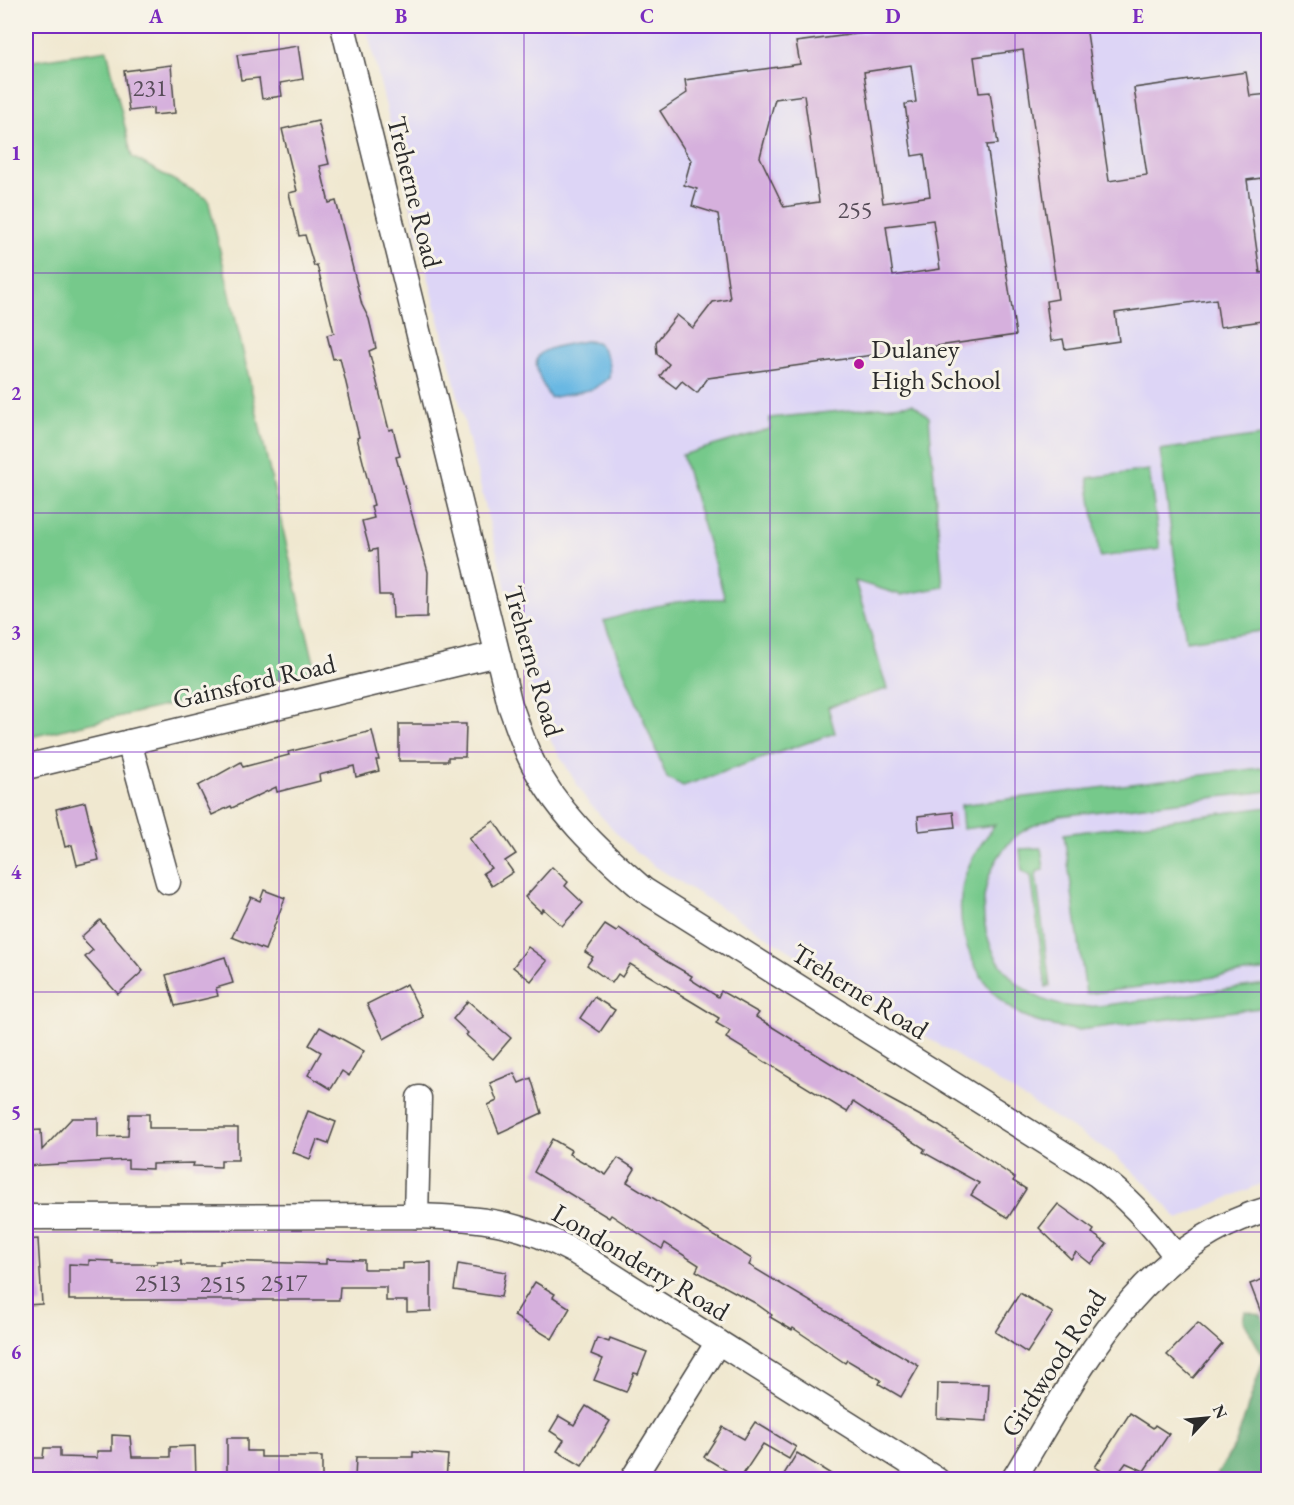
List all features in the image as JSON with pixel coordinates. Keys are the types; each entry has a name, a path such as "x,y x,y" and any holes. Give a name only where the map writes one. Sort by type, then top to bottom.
{"street":[{"name":"Treherne Road","path":"343,26 510,705 529,754 545,783 604,856 644,890 1096,1174 1127,1198 1152,1223 1176,1256"},
{"name":"Gainsford Road","path":"26,767 497,654"},
{"path":"129,742 168,882"},
{"path":"416,1216 419,1098"},
{"name":"Girdwood Road","path":"1013,1479 1108,1328 1125,1305 1176,1256 1218,1230 1269,1209"},
{"name":"Londonderry Road","path":"26,1217 416,1216 474,1217 510,1224 541,1234 577,1253 937,1479"},
{"path":"632,1479 718,1342"}],"shaded area":[{"name":"Dulaney High School","path":"366,26 1268,26 1268,1181 1178,1219 1152,1189 1113,1154 653,865 625,842 587,801 552,743 534,702"}],"green space":[{"path":"107,50 132,157 208,199 316,671 26,738 26,62"},
{"path":"913,404 929,417 943,587 901,595 855,581 887,689 828,707 835,733 683,786 667,778 604,621 679,602 725,599 682,455 770,429 770,418"},
{"path":"1268,435 1268,630 1186,641 1160,450"},
{"path":"1149,470 1160,549 1100,557 1088,478"},
{"path":"1268,767 1268,791 1060,816 1031,827 1015,837 997,859 987,884 983,909 987,934 997,958 1012,978 1034,995 1060,1005 1098,1006 1268,984 1268,1007 1078,1030 1031,1020 1008,1006 993,992 971,957 964,937 961,896 965,876 971,862 995,825 963,829 961,805"},
{"path":"1268,807 1268,970 1086,994 1064,834"},
{"path":"1041,848 1044,870 1038,871 1036,875 1050,986 1046,987 1031,876 1022,871 1020,849"},
{"path":"1245,1311 1259,1314 1268,1321 1268,1479 1214,1480 1236,1443 1262,1364 1263,1356 1243,1320"}],"water":[{"path":"585,341 597,342 603,350 607,359 609,378 593,389 550,398 537,369 540,354 557,347"}],"building":[{"name":"Dulaney High School","path":"878,26 1086,26 1109,181 1147,175 1134,88 1246,72 1250,96 1269,94 1269,177 1247,180 1260,273 1269,271 1269,320 1220,327 1216,299 1115,313 1119,341 1065,349 1063,339 1051,341 1046,301 1058,299 1023,50 974,57 979,93 990,92 998,144 987,145 1016,335 708,378 697,393 682,381 676,388 660,376 669,364 657,354 656,342 677,315 693,328 713,302 730,299 718,214 692,206 697,189 684,185 691,160 660,111 687,93 685,80 800,64 796,42 879,31","holes":["911,65 916,102 905,104 912,156 924,154 930,196 883,203 864,72","804,95 819,202 784,207 760,157 775,99","933,220 940,269 893,276 886,226"]},
{"path":"298,46 303,79 280,83 282,96 262,99 259,78 241,80 237,55"},
{"path":"171,65 175,113 153,115 153,108 129,111 124,71"},
{"path":"318,121 329,164 320,166 329,203 336,201 362,305 369,319 376,348 369,351 389,430 393,429 400,456 396,457 428,572 427,617 393,618 392,595 379,595 377,549 370,551 362,521 374,518 371,506 374,505 357,438 359,437 340,358 333,359 327,335 334,333 317,265 314,266 305,235 299,236 289,193 297,191 282,129"},
{"path":"399,724 466,724 465,757 448,757 448,761 399,761"},
{"path":"372,731 379,760 376,760 379,771 356,777 354,766 319,775 320,781 277,792 276,787 212,815 198,786 241,762 243,767 289,755 288,752"},
{"path":"85,802 99,860 77,865 72,845 65,847 56,809"},
{"path":"953,812 955,827 919,831 918,816"},
{"path":"494,821 516,854 505,861 513,872 492,886 483,873 491,868 469,838"},
{"path":"552,867 568,882 565,886 583,903 562,926 543,909 541,912 525,897"},
{"path":"264,890 285,898 265,950 232,937 251,897 260,901"},
{"path":"100,920 143,971 118,994 85,957 93,950 81,937"},
{"path":"605,925 616,932 619,928 692,976 690,979 718,997 721,991 759,1013 756,1017 882,1095 939,1126 1015,1178 1013,1181 1026,1189 1008,1218 971,1195 979,1183 923,1152 925,1149 853,1102 847,1112 726,1038 730,1031 716,1023 719,1018 630,964 622,977 618,974 612,983 587,965 593,957 585,952"},
{"path":"528,947 547,961 531,981 513,967"},
{"path":"225,957 233,983 216,988 218,996 175,1006 166,975"},
{"path":"407,984 423,1017 384,1039 367,1004"},
{"path":"594,997 615,1010 600,1032 580,1018"},
{"path":"468,1001 511,1038 493,1059 466,1035 468,1033 453,1019"},
{"path":"320,1027 364,1051 349,1076 342,1071 331,1089 308,1075 321,1052 309,1045"},
{"path":"514,1073 519,1083 531,1078 542,1113 499,1133 488,1105 497,1101 490,1083"},
{"path":"308,1111 336,1122 328,1144 317,1140 310,1159 292,1152"},
{"path":"129,1114 149,1114 149,1128 238,1128 238,1160 221,1160 221,1167 193,1166 194,1163 152,1164 152,1169 128,1168 128,1160 26,1166 26,1131 41,1130 42,1150 72,1118 98,1118 98,1137 128,1136"},
{"path":"552,1139 571,1150 569,1154 606,1175 618,1158 635,1169 627,1182 752,1259 749,1265 919,1366 901,1397 879,1384 881,1380 847,1360 845,1363 793,1328 792,1330 770,1317 772,1315 755,1303 696,1271 699,1265 665,1243 662,1249 611,1215 609,1218 534,1172"},
{"path":"1058,1204 1094,1230 1092,1233 1107,1244 1091,1264 1076,1252 1071,1259 1039,1228"},
{"path":"38,1239 42,1304 26,1305 26,1240"},
{"path":"326,1259 364,1260 364,1269 403,1269 403,1263 431,1262 431,1311 407,1312 407,1301 386,1301 386,1287 340,1287 339,1300 69,1300 69,1264 89,1265 89,1260 113,1261 113,1264 157,1264 157,1261 181,1261 181,1265 220,1265 220,1261 326,1264"},
{"path":"458,1264 506,1272 501,1297 454,1290"},
{"path":"1269,1277 1269,1328 1267,1328 1250,1284"},
{"path":"535,1282 555,1294 553,1297 570,1308 552,1339 514,1316"},
{"path":"1020,1293 1053,1313 1027,1353 995,1332"},
{"path":"1198,1323 1222,1344 1193,1378 1167,1355"},
{"path":"597,1338 609,1342 610,1338 647,1352 638,1374 634,1373 626,1392 594,1380 603,1359 591,1354"},
{"path":"938,1383 989,1384 987,1421 937,1418"},
{"path":"586,1406 610,1421 582,1466 557,1451 564,1440 550,1431 559,1416 574,1425"},
{"path":"1130,1413 1153,1428 1155,1425 1169,1434 1144,1471 1126,1463 1114,1479 1095,1467"},
{"path":"755,1422 796,1447 789,1459 763,1444 740,1479 704,1457 723,1427 744,1439"},
{"path":"112,1435 130,1436 132,1457 170,1457 170,1447 195,1446 196,1479 68,1477 68,1479 30,1479 30,1458 43,1458 44,1448 60,1448 60,1457 97,1458 97,1451 112,1451"},
{"path":"227,1438 247,1438 247,1451 261,1451 261,1457 322,1457 322,1479 227,1477"},
{"path":"413,1452 448,1455 446,1479 355,1479 356,1457 413,1457"},
{"path":"797,1453 839,1479 781,1479"}],"place":[{"name":"Dulaney High School","path":"859,364"}]}
